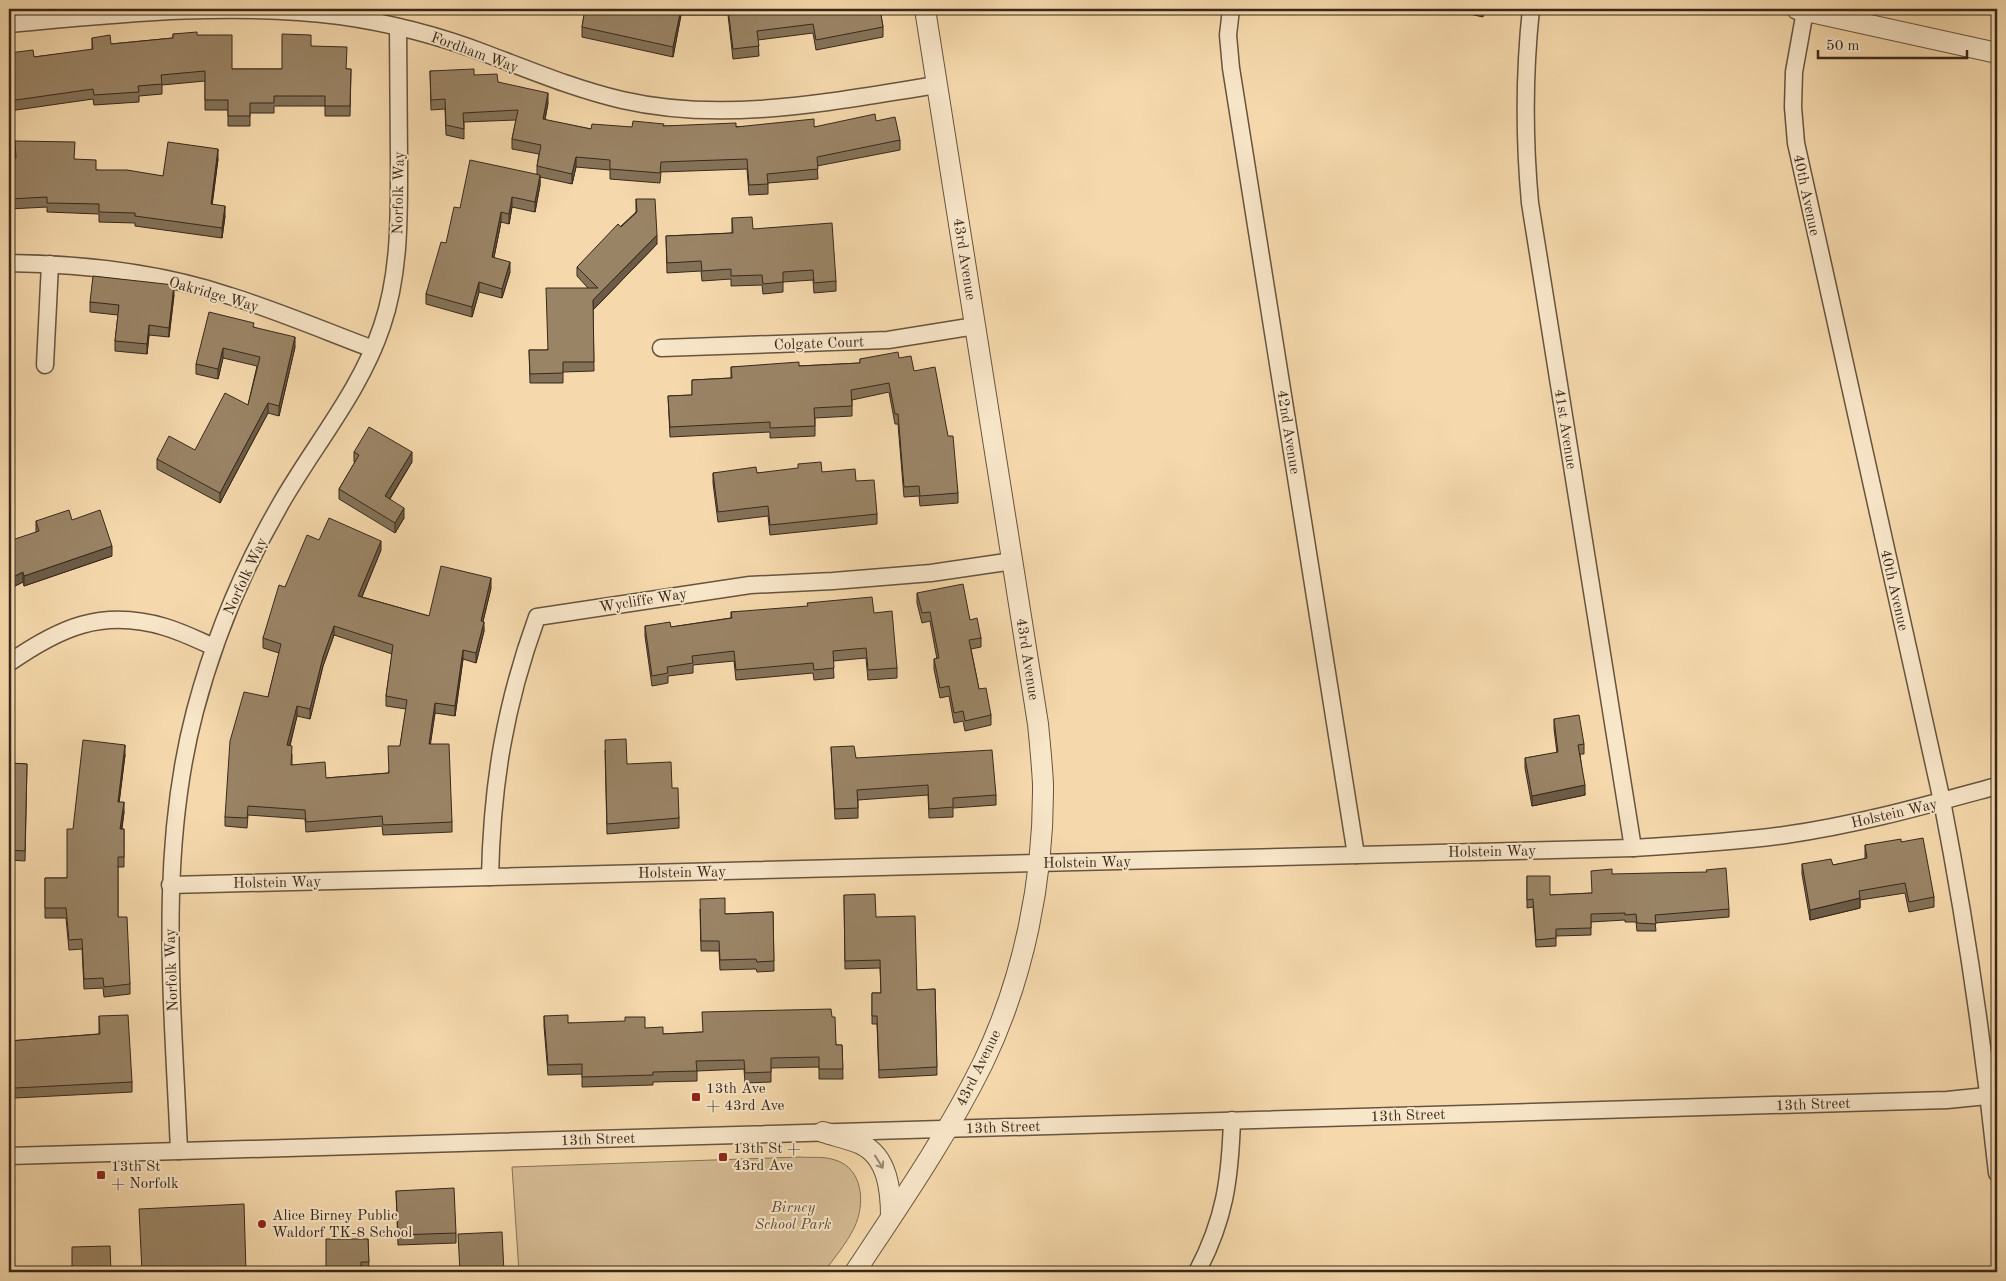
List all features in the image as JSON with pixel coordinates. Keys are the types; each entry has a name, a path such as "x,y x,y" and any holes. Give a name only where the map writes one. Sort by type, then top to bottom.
{"street":[{"name":"Fordham Way","path":"9,24 218,9 280,10 342,17 398,27 485,54 537,75 589,92 670,107 762,110 937,85"},
{"name":"43rd Avenue","path":"856,1272 948,1129 983,1062 1004,1010 1029,924 1038,863 1043,784 1038,724 925,9"},
{"name":"42nd Avenue","path":"1231,9 1228,35 1231,68 1356,855"},
{"name":"41st Avenue","path":"1532,9 1524,96 1525,150 1530,202 1633,848"},
{"path":"1801,10 1997,53"},
{"name":"40th Avenue","path":"1801,10 1794,72 1793,107 1796,143 1942,801 1963,908 1993,1096 1997,1173"},
{"name":"Norfolk Way","path":"179,1151 170,885 174,822 183,766 195,711 214,647 259,544 281,503 339,415 373,349 382,326 391,291 397,255 399,221 398,27"},
{"name":"Oakridge Way","path":"9,263 50,264 134,273 182,282 230,295 373,349"},
{"path":"45,365 50,264"},
{"name":"Colgate Court","path":"660,348 879,341 976,326"},
{"name":"Wycliffe Way","path":"490,877 496,774 506,717 522,660 538,617 750,585 931,573 1013,561"},
{"path":"9,664 42,640 61,631 87,623 113,620 140,621 166,627 214,647"},
{"name":"Holstein Way","path":"170,885 1633,848 1726,842 1787,835 1867,820 1997,786"},
{"name":"13th Street","path":"9,1156 1947,1100 1993,1096"},
{"path":"1197,1272 1212,1244 1223,1209 1230,1173 1232,1120"},
{"path":"823,1132 862,1145 873,1153 882,1165 887,1180 891,1198 891,1217"}],"green space":[{"name":"Birney School Park","path":"800,1157 826,1158 844,1164 856,1179 859,1188 861,1198 858,1219 844,1245 824,1272 519,1272 512,1167"}],"building":[{"path":"585,9 681,9 673,47 582,27"},
{"path":"728,9 880,9 883,27 816,40 813,24 757,31 759,46 733,49"},
{"path":"197,32 197,35 232,35 232,69 282,69 282,34 311,35 311,46 347,47 346,69 351,69 350,106 325,106 325,96 274,96 274,103 250,103 250,116 228,116 228,100 205,100 205,71 161,75 162,84 138,86 139,92 94,95 93,89 9,101 9,53 33,50 34,57 93,49 92,38 110,35 111,44 173,38 173,34"},
{"path":"474,69 474,75 497,74 498,82 548,93 543,119 591,129 592,124 632,127 633,121 664,124 663,126 736,123 736,127 814,119 814,127 875,114 876,121 895,117 900,140 817,157 818,169 767,174 768,184 749,185 747,159 661,162 660,173 610,169 610,160 576,157 572,174 537,166 541,145 512,139 518,110 463,113 464,129 446,125 445,99 431,100 430,71"},
{"path":"15,141 75,142 74,159 96,160 96,170 127,170 163,176 168,142 218,149 211,204 225,206 222,228 135,216 135,213 99,212 99,204 47,203 47,197 9,199 9,158 16,158"},
{"path":"470,160 540,175 535,202 512,197 509,214 501,212 492,257 510,262 502,289 479,282 472,307 426,294 441,242 446,243 454,207 460,208"},
{"path":"636,199 655,199 657,235 593,300 594,362 563,362 563,373 530,374 529,350 548,350 546,288 598,288 577,267 618,224 621,227 637,212"},
{"path":"752,217 753,229 832,223 836,281 814,283 813,270 783,272 783,282 763,284 762,275 731,276 731,269 702,271 701,261 667,263 666,236 733,233 732,218"},
{"path":"93,276 174,285 169,328 149,325 147,344 115,341 119,305 90,302"},
{"path":"209,312 254,323 253,327 295,337 279,406 268,403 220,493 157,459 169,436 195,450 225,393 248,405 260,357 223,348 218,369 196,364"},
{"path":"898,352 899,358 911,356 914,371 935,367 948,436 953,436 958,493 920,496 919,486 904,487 898,414 895,414 889,383 851,390 852,406 814,408 815,426 770,428 770,422 670,427 668,396 692,395 692,380 732,378 731,367 799,362 799,366 860,363 860,359"},
{"path":"369,427 412,452 385,496 404,508 395,523 339,489 359,455 354,452"},
{"path":"821,462 822,472 855,469 856,481 874,480 877,514 770,525 768,506 718,512 713,473 756,467 757,473 798,468 798,464"},
{"path":"69,510 72,520 100,510 112,546 24,576 23,572 9,579 9,541 39,531 36,521"},
{"path":"329,518 381,541 358,596 429,616 441,566 491,578 481,621 484,622 476,653 463,650 455,706 435,703 429,744 449,744 452,822 383,825 382,816 306,822 305,810 248,806 247,818 225,817 230,741 244,692 268,697 281,644 263,638 279,585 285,587 307,535 319,540","holes":["334,626 393,645 386,696 407,700 400,746 388,746 389,773 326,778 325,762 291,765 292,746 287,745 297,706 310,709 323,657"]},
{"path":"963,584 970,620 977,618 981,638 969,640 979,689 986,688 991,715 965,721 963,711 954,713 949,686 940,688 934,659 939,658 930,612 922,613 917,593"},
{"path":"872,597 874,613 892,611 897,668 868,670 866,648 833,651 834,668 814,670 813,663 736,670 734,651 692,656 693,663 667,667 668,673 652,676 645,626 670,622 671,627 732,618 731,612 808,606 807,603"},
{"path":"1579,715 1584,744 1578,745 1585,785 1532,796 1525,758 1558,752 1554,719"},
{"path":"626,739 627,764 671,762 672,788 678,788 679,818 607,824 605,740"},
{"path":"83,740 125,745 118,802 124,802 120,829 124,829 124,857 118,857 118,917 127,917 130,984 104,987 103,978 84,979 82,939 69,940 66,908 45,908 45,878 67,878 67,829 73,829"},
{"path":"854,746 856,758 992,750 996,795 953,798 953,807 929,809 928,785 857,790 858,808 835,809 831,747"},
{"path":"9,763 27,764 25,851 9,850"},
{"path":"1923,838 1934,897 1909,902 1905,883 1859,891 1860,898 1810,910 1802,864 1831,859 1833,865 1867,858 1865,845 1901,839 1901,842"},
{"path":"1726,868 1729,909 1655,915 1656,924 1637,923 1636,914 1591,914 1591,928 1556,929 1556,938 1536,940 1533,899 1527,900 1527,876 1550,876 1550,895 1592,893 1591,871 1612,869 1612,874 1707,872 1706,870"},
{"path":"875,894 876,917 915,916 917,990 935,989 937,1067 879,1070 877,1016 872,1016 872,993 881,993 880,960 845,961 844,895"},
{"path":"725,898 725,914 773,912 774,961 757,962 756,959 720,960 719,941 701,941 700,899"},
{"path":"831,1009 832,1017 835,1017 836,1045 842,1045 843,1069 819,1069 819,1057 771,1058 771,1072 745,1073 744,1060 696,1061 697,1071 653,1072 653,1075 582,1077 582,1064 548,1065 544,1016 568,1015 568,1023 625,1021 625,1017 645,1017 645,1028 663,1027 663,1034 703,1032 702,1012"},
{"path":"128,1015 132,1082 15,1088 14,1083 9,1084 9,1041 100,1034 99,1016"},
{"path":"454,1188 456,1233 398,1235 396,1191"},
{"path":"244,1204 246,1272 142,1272 139,1209"},
{"path":"502,1232 504,1272 460,1272 458,1234"},
{"path":"326,1239 368,1239 369,1262 361,1262 361,1272 277,1272 326,1270"},
{"path":"110,1246 111,1272 72,1272 72,1247"}],"place":[{"name":"13th Ave + 43rd Ave","path":"696,1097"},
{"name":"13th St + 43rd Ave","path":"723,1157"},
{"name":"13th St + Norfolk","path":"101,1175"},
{"name":"Alice Birney Public Waldorf TK-8 School","path":"262,1224"}]}
